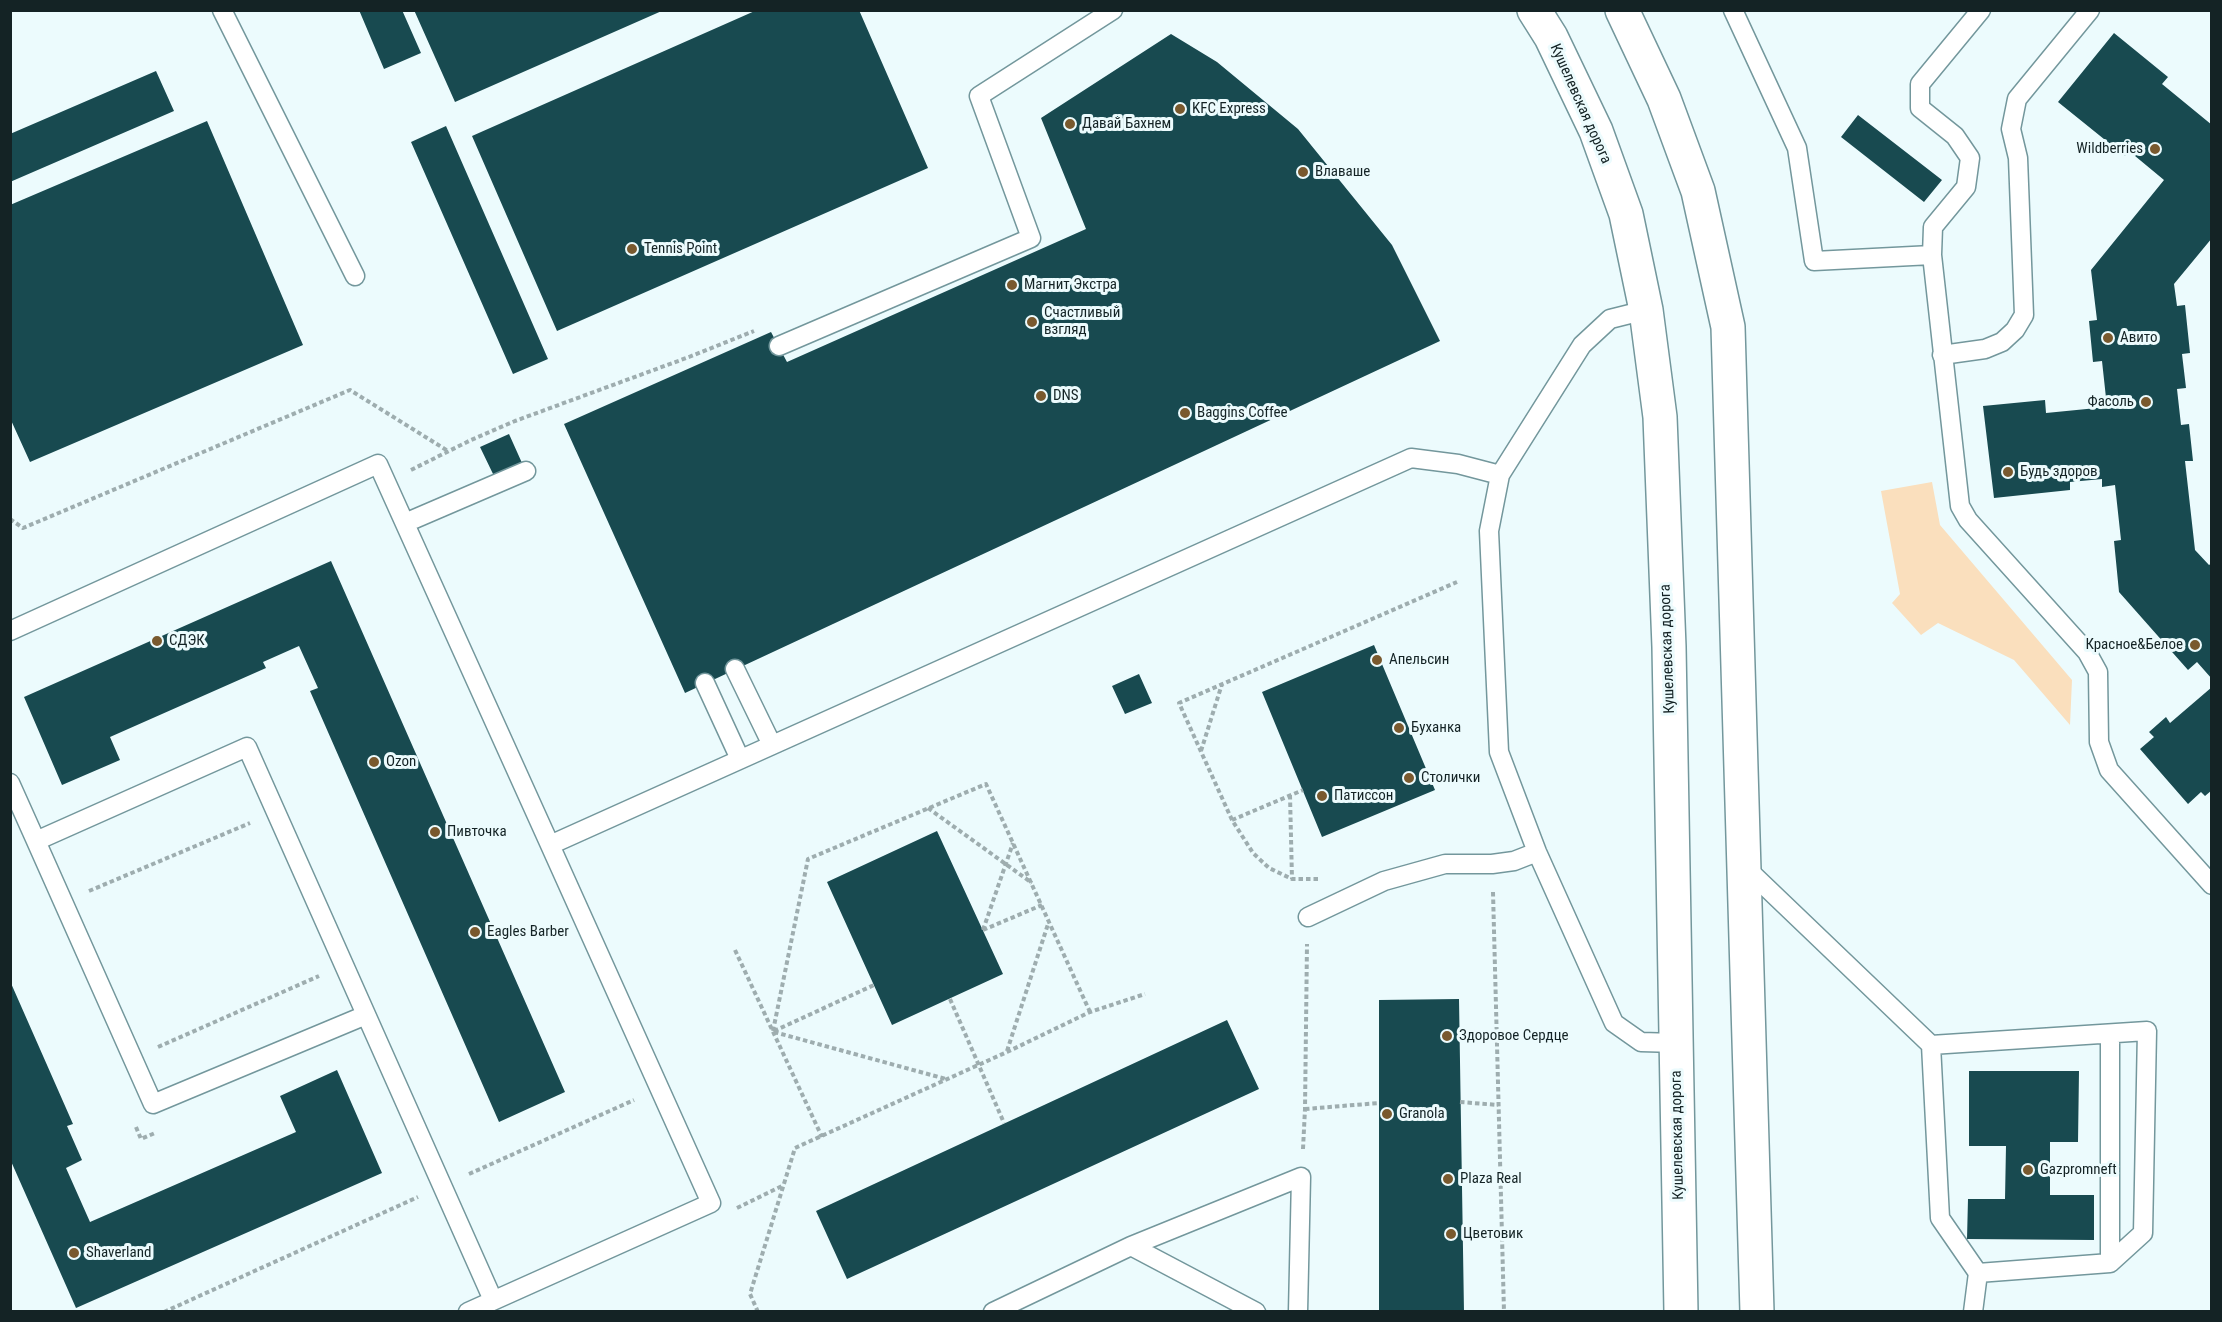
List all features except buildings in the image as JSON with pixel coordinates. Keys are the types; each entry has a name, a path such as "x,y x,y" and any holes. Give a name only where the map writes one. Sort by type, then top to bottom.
{"main road":[{"name":"Кушелевская дорога","path":"1534,10 1551,37 1596,130 1626,214 1646,310 1660,417 1669,647 1681,1311"},
{"path":"1622,10 1664,99 1698,191 1728,327 1757,1311"}],"lane":[{"path":"222,10 355,276"},
{"path":"779,346 1031,238 979,96 1113,10"},
{"path":"1733,10 1797,148 1814,261 1932,255"},
{"path":"1981,10 1920,84 1920,108 1955,136 1970,158 1966,187 1933,227 1932,255 1960,506 1968,520 2087,652 2098,672 2099,742 2109,770 2211,885"},
{"path":"1942,355 1985,349 2002,342 2015,330 2024,315 2018,158 2011,129 2017,99 2090,10"},
{"path":"1646,310 1610,318 1582,345 1500,475 1489,531 1499,752 1537,852 1614,1023 1641,1042 1676,1043"},
{"path":"550,845 1410,458 1458,464 1500,475"},
{"path":"10,632 378,464 711,1203 468,1311"},
{"path":"405,523 526,471"},
{"path":"735,669 772,745"},
{"path":"705,683 740,759"},
{"path":"36,841 247,747 493,1300"},
{"path":"10,783 153,1104 366,1014"},
{"path":"1308,917 1384,881 1445,864 1492,864 1514,861 1537,852"},
{"path":"1744,866 1931,1045 1940,1218 1978,1273 1973,1311"},
{"path":"1931,1045 2147,1031 2143,1233 2110,1263 1978,1273"},
{"path":"2110,1034 2110,1263"},
{"path":"993,1311 1131,1245 1301,1177 1298,1311"},
{"path":"1131,1245 1256,1311"}],"path":[{"path":"386,482 448,451 515,422 754,331"},
{"path":"10,519 23,528 350,390 448,451"},
{"path":"1323,879 1292,879 1269,868 1253,853 1232,820 1179,703 1457,582"},
{"path":"1201,751 1222,684"},
{"path":"773,1031 808,859 987,784 1090,1012"},
{"path":"1232,820 1303,790"},
{"path":"1290,795 1292,879"},
{"path":"928,808 1033,884"},
{"path":"63,902 276,812"},
{"path":"1014,843 983,930 1042,905"},
{"path":"1492,864 1504,1311"},
{"path":"1301,1177 1305,1109 1308,917"},
{"path":"1007,1052 1049,920"},
{"path":"735,950 822,1137"},
{"path":"133,1058 344,965"},
{"path":"773,1031 874,985"},
{"path":"758,1311 750,1294 795,1148 1090,1012 1145,994"},
{"path":"950,999 1004,1123"},
{"path":"773,1031 946,1079"},
{"path":"164,1311 660,1089"},
{"path":"1460,1102 1498,1105"},
{"path":"1305,1109 1379,1104"},
{"path":"132,1119 141,1139 163,1130"}],"shaded area":[{"path":"1932,482 1940,525 2072,680 2070,725 2014,660 1938,623 1921,635 1892,603 1900,594 1881,491"}],"place":[{"name":"KFC Express","path":"1180,109"},
{"name":"Давай Бахнем","path":"1070,124"},
{"name":"Wildberries","path":"2155,149"},
{"name":"Влаваше","path":"1303,172"},
{"name":"Tennis Point","path":"632,249"},
{"name":"Магнит Экстра","path":"1012,285"},
{"name":"Счастливый взгляд","path":"1032,322"},
{"name":"Авито","path":"2108,338"},
{"name":"DNS","path":"1041,396"},
{"name":"Фасоль","path":"2146,402"},
{"name":"Baggins Coffee","path":"1185,413"},
{"name":"Будь здоров","path":"2008,472"},
{"name":"СДЭК","path":"157,641"},
{"name":"Красное&Белое","path":"2195,645"},
{"name":"Апельсин","path":"1377,660"},
{"name":"Буханка","path":"1399,728"},
{"name":"Ozon","path":"374,762"},
{"name":"Столички","path":"1409,778"},
{"name":"Патиссон","path":"1322,796"},
{"name":"Пивточка","path":"435,832"},
{"name":"Eagles Barber","path":"475,932"},
{"name":"Здоровое Сердце","path":"1447,1036"},
{"name":"Granola","path":"1387,1114"},
{"name":"Gazpromneft","path":"2028,1170"},
{"name":"Plaza Real","path":"1448,1179"},
{"name":"Цветовик","path":"1451,1234"},
{"name":"Shaverland","path":"74,1253"}]}
